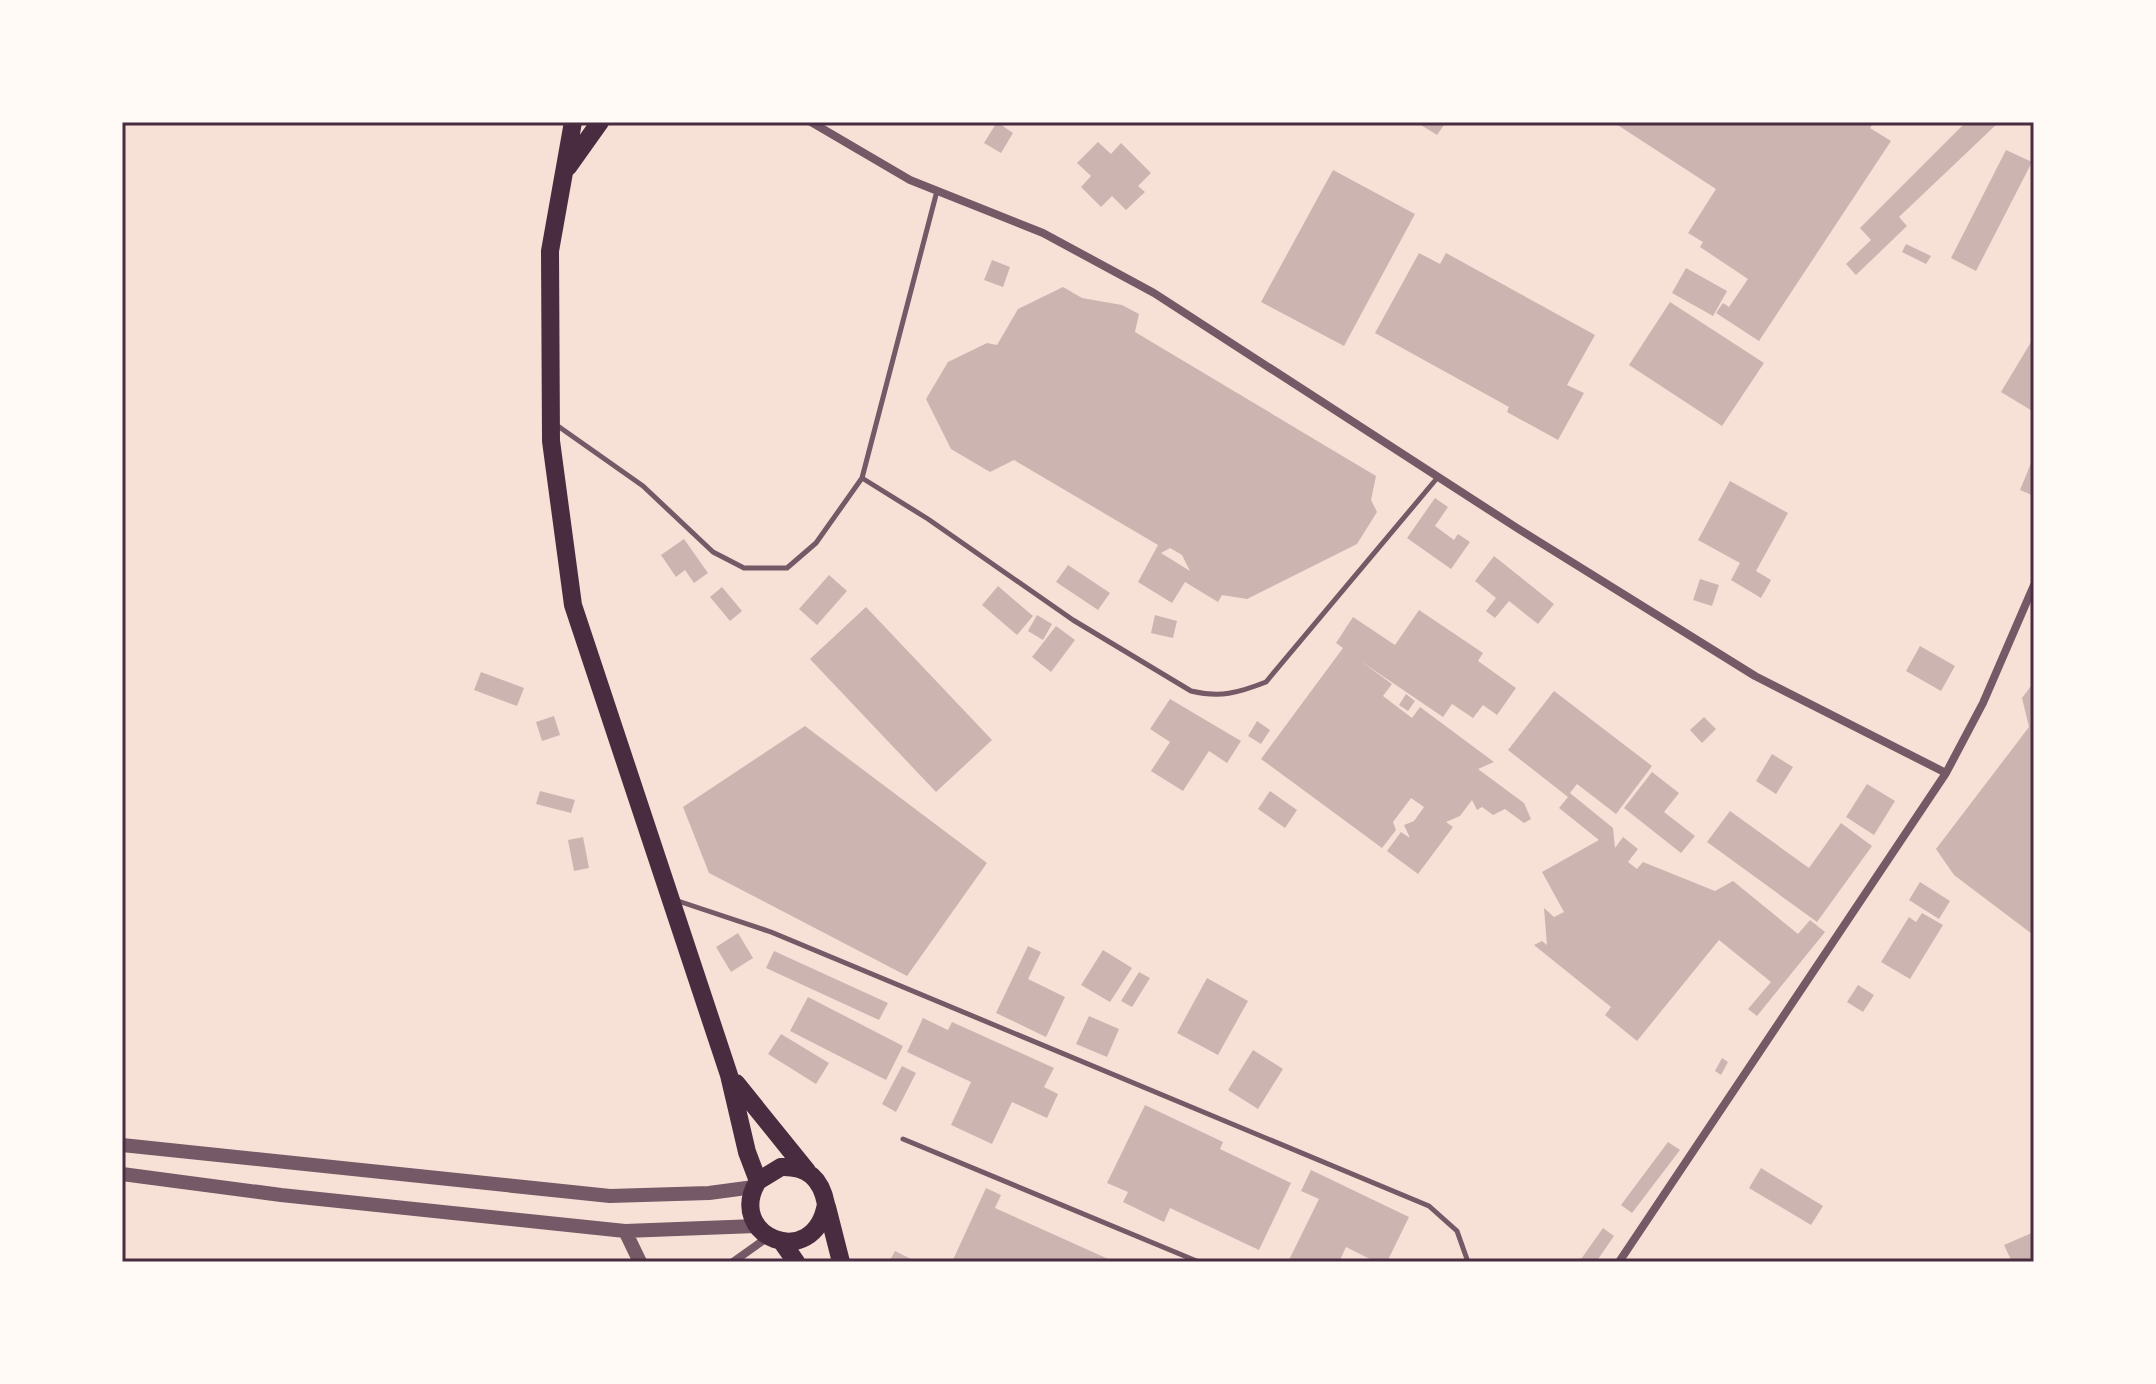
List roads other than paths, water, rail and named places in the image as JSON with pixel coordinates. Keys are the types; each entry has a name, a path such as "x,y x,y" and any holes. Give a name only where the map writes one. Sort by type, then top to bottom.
{"main road":[{"path":"573,122 550,251 551,421 573,605 729,1075 756,1184 751,1213 796,1262"},
{"path":"564,173 600,122"},
{"path":"729,1075 765,1123 817,1179 841,1262"},
{"path":"756,1184 781,1167 807,1171"},
{"path":"769,1235 808,1237 818,1228 826,1204"}],"street":[{"path":"811,122 868,158 937,191 1043,233 1154,293 1438,477 1755,676 1946,773"},
{"path":"1619,1262 1946,773 1983,703 2034,585"},
{"path":"122,1145 610,1196 709,1193 756,1184"},
{"path":"122,1174 281,1195 625,1231 769,1235"},
{"path":"625,1231 640,1262"},
{"path":"733,1262 769,1235"}],"lane":[{"path":"551,421 643,486 713,552 744,568 787,568 816,543 862,478 937,191"},
{"path":"862,478 928,519 1073,620 1191,691 1211,696 1233,695 1266,682 1438,477"},
{"path":"669,898 771,932 1429,1206 1457,1231 1468,1262"},
{"path":"903,1139 1199,1262"}]}
